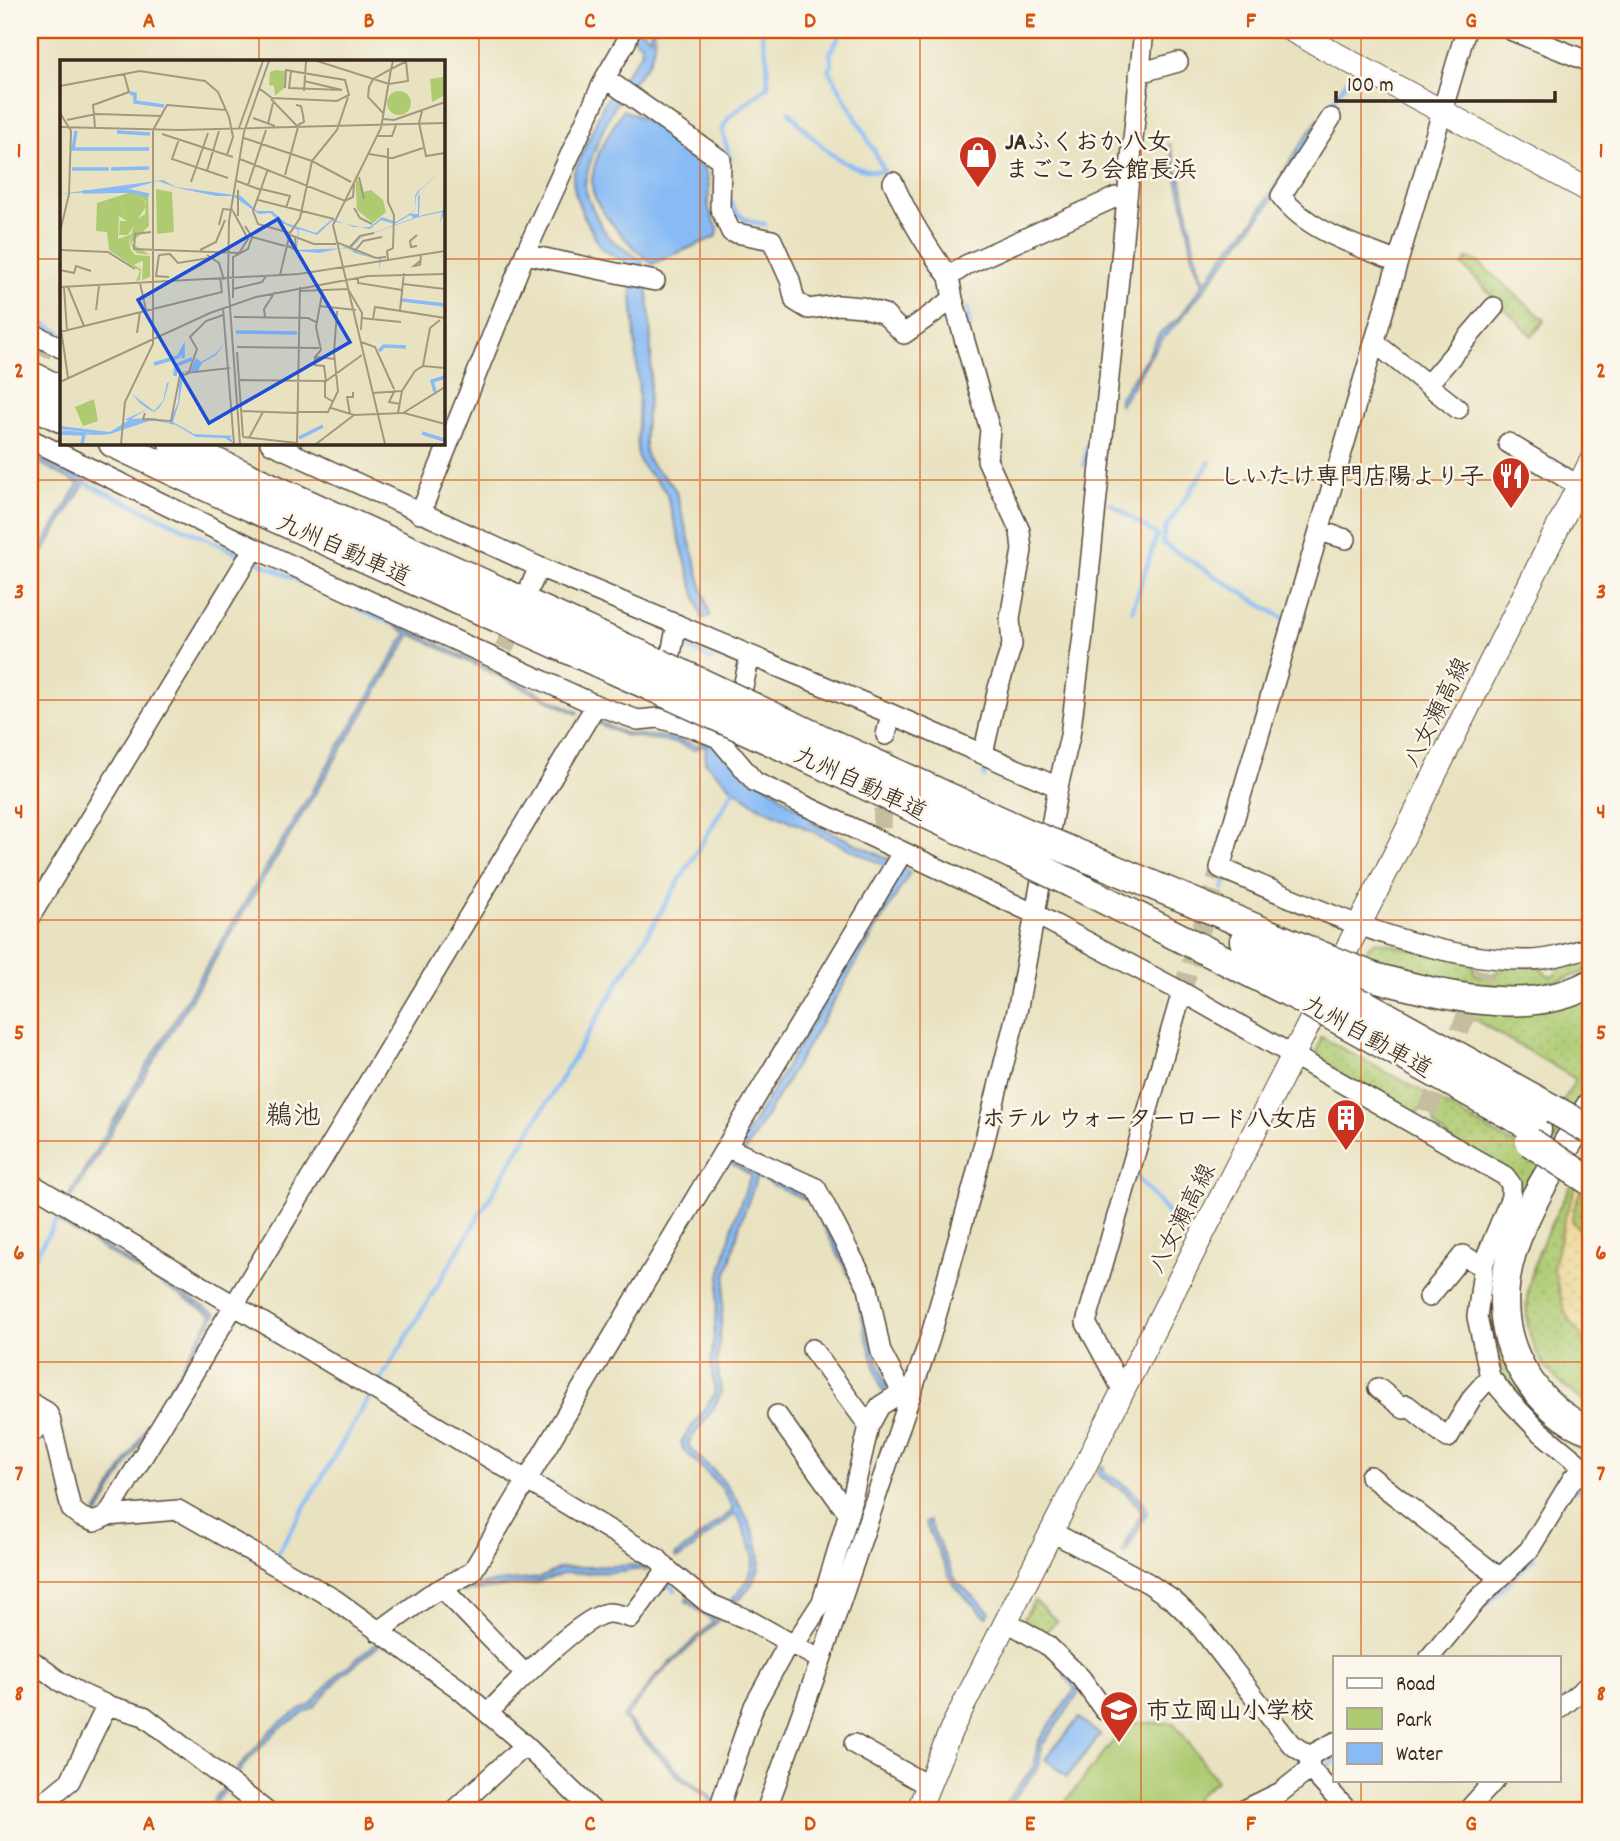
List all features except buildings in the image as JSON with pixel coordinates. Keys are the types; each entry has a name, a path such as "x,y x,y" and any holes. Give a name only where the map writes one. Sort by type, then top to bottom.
{"highway":[{"path":"30,375 60,390"},
{"path":"30,403 60,418"},
{"name":"九州自動車道","path":"115,444 224,495 655,675"},
{"name":"九州自動車道","path":"175,444 655,675 1019,844 1071,883 1222,959 1307,985"},
{"name":"九州自動車道","path":"1019,844 1071,851 1307,985 1337,1014 1540,1127 1590,1160"},
{"path":"1307,985 1374,977 1427,991 1490,1001 1549,997 1590,984"},
{"path":"1337,1014 1540,1127 1590,1181"},
{"path":"1590,1107 1521,1226 1504,1284 1503,1312 1507,1335 1518,1363 1533,1387 1564,1416 1590,1430"},
{"name":"九州自動車道","path":"1540,1127 1590,1130"},
{"path":"1590,1137 1539,1225 1522,1268 1517,1306 1530,1355 1546,1380 1569,1401 1590,1412"}],"main road":[{"path":"1291,30 1590,191"},
{"name":"八女瀬高線","path":"918,1811 951,1730 1590,463"}],"street":[{"path":"420,514 525,254 610,81 630,30"},
{"path":"610,81 644,30"},
{"path":"766,1811 821,1660 906,1392 930,1338 974,1183 1018,1007 1058,787 1070,736 1083,635 1144,30"},
{"path":"1466,30 1220,868 1358,925 1487,964 1559,957 1590,947"},
{"path":"1510,30 1590,62"},
{"path":"1139,73 1178,62"},
{"path":"610,81 721,160 720,208 731,232 772,240 790,280 794,301 808,309 838,305 862,307 884,314 904,334 951,291 964,274 996,260"},
{"path":"1331,118 1281,196 1290,208 1334,236 1398,262"},
{"path":"893,182 905,211 951,291 990,430 986,460 1020,531 1022,550 1010,618 1012,645 998,688 983,754"},
{"path":"951,291 966,265 1116,197"},
{"path":"525,254 644,278"},
{"path":"1427,384 1494,307"},
{"path":"30,332 60,347"},
{"path":"1374,342 1458,409"},
{"path":"30,439 254,548 501,655 596,705 638,720 658,718 699,730 723,743 755,782 881,835 902,853 1035,914 1182,992 1292,1056 1424,1120 1505,1176 1511,1184 1511,1197 1483,1267 1477,1317 1490,1377 1538,1430 1589,1473 1573,1478 1529,1550 1476,1601 1431,1656"},
{"path":"1508,443 1579,486"},
{"path":"272,444 420,514 535,576 677,624 1058,787"},
{"path":"1319,531 1346,539"},
{"path":"30,918 254,548"},
{"path":"658,718 677,624"},
{"path":"723,743 750,656"},
{"path":"107,1517 596,705"},
{"path":"886,735 891,714"},
{"path":"378,1632 429,1595 472,1572 734,1151 902,853"},
{"path":"1123,1391 1086,1323 1182,992"},
{"path":"734,1151 816,1188 868,1288 881,1352 906,1392"},
{"path":"30,1183 658,1559 708,1603 749,1620 821,1660"},
{"path":"1429,1297 1463,1255 1483,1267"},
{"path":"812,1349 869,1426"},
{"path":"1378,1388 1405,1409 1407,1405 1448,1438 1473,1396 1490,1377"},
{"path":"718,1811 754,1706 792,1643 822,1602 849,1512 869,1426 880,1406 906,1392"},
{"path":"30,1402 47,1412 50,1418 71,1509 81,1517 94,1522 107,1517 178,1510 334,1599 458,1688 525,1745 593,1811"},
{"path":"777,1415 849,1512"},
{"path":"30,1434 50,1418"},
{"path":"1370,1476 1500,1578"},
{"path":"1052,1532 1147,1583 1174,1601 1197,1623 1291,1744 1310,1763 1348,1811"},
{"path":"488,1713 525,1674 590,1620 608,1612 631,1618 667,1569"},
{"path":"442,1588 525,1674"},
{"path":"1006,1621 1047,1645 1081,1678 1104,1710"},
{"path":"30,1659 59,1681 107,1705 144,1716 266,1811"},
{"path":"1560,1708 1590,1684"},
{"path":"33,1811 70,1781 107,1705"},
{"path":"854,1744 927,1785"},
{"path":"1242,1811 1281,1792 1333,1744"},
{"path":"453,1811 525,1745"},
{"path":"1467,1811 1493,1782"}],"green space":[{"path":"1468,258 1479,263 1545,320 1532,336 1462,265"},
{"path":"1377,941 1474,964 1475,974 1491,977 1506,967 1524,965 1536,965 1549,976 1557,974 1559,965 1590,953 1590,969 1535,985 1478,985 1422,976 1367,961 1364,958 1367,949"},
{"path":"1590,990 1590,1081 1541,1164 1495,1322 1590,1440 1590,1454 1557,1436 1522,1402 1508,1383 1491,1340 1487,1292 1491,1267 1519,1197 1438,1129 1434,1123 1434,1113 1423,1107 1415,1115 1320,1066 1316,1056 1321,1037 1531,1154 1575,1081 1574,1078 1443,1001"},
{"path":"1574,1180 1590,1189 1590,1405 1558,1381 1538,1355 1528,1328 1527,1300 1532,1271 1543,1241"},
{"path":"1034,1600 1057,1621 1041,1636 1021,1624"},
{"path":"1131,1723 1174,1723 1216,1780 1195,1798 1199,1811 1058,1811 1122,1730"}],"sand":[{"path":"1590,1161 1590,1174 1572,1216 1573,1223 1590,1239 1590,1349 1565,1313 1553,1267 1565,1217 1579,1179"}],"water":[{"path":"622,30 640,30 650,37 651,30 654,30 652,53 609,117 593,153 585,185 591,204 607,234 641,260 644,271 649,302 651,356 646,455 676,492 710,616 702,619 666,492 642,466 637,455 639,394 630,267 601,248 575,193 573,175 604,103 642,52 641,44"},
{"path":"623,110 646,120 671,137 702,166 707,176 710,212 718,228 717,236 652,264 607,217 594,196 593,176 602,146"},
{"path":"1320,117 1323,119 1268,206 1178,323 1161,340 1120,405 1119,399 1160,333 1180,317 1203,284 1193,259 1169,143 1183,186 1195,253 1202,278 1207,280 1227,251 1255,219"},
{"path":"30,454 86,481 30,574 30,567 79,484 30,458"},
{"path":"391,621 578,712 577,714 411,634 72,1197 69,1195 407,633 390,623"},
{"path":"595,720 624,733 674,738 697,746 705,738 810,818 812,823 910,872 740,1160 810,1194 861,1287 869,1331 887,1389 882,1391 881,1388 856,1289 811,1202 757,1177 740,1224 726,1277 717,1361 721,1393 713,1409 688,1443 729,1490 746,1516 757,1543 760,1556 758,1572 736,1603 732,1600 749,1577 753,1559 749,1540 737,1515 681,1557 676,1559 675,1556 733,1508 722,1488 683,1449 681,1442 715,1394 711,1364 720,1276 734,1221 751,1175 730,1163 899,875 884,865 756,805 731,787 705,762 706,745 694,750 678,743 624,735 594,722"},
{"path":"58,1215 59,1219 216,1314 98,1514 96,1513 212,1315 55,1220"},
{"path":"1101,1466 1104,1467 1103,1471 1136,1494 1147,1513 1125,1554 1122,1552 1141,1509 1125,1492 1097,1474"},
{"path":"929,1521 956,1581 990,1612 986,1617 954,1586 925,1523"},
{"path":"649,1567 646,1571 565,1573 537,1583 463,1592 462,1589 540,1578 560,1568"},
{"path":"687,1598 718,1621 659,1676 626,1718 683,1776 712,1797 715,1802 711,1811 708,1811 711,1802 707,1796 680,1778 622,1718 657,1675 713,1622 686,1601"},
{"path":"379,1641 381,1644 343,1674 314,1707 278,1729 245,1764 210,1811 206,1811 270,1731 311,1704 339,1673"},
{"path":"1067,1672 1080,1688 1078,1694 1041,1747 1039,1767 1004,1811 999,1811 1034,1766 1038,1742 1075,1689 1064,1675"},
{"path":"1079,1718 1100,1735 1067,1777 1045,1759"}],"waterway":[{"path":"730,159 722,130 729,117 768,86 767,58 761,30"},
{"path":"789,112 819,144 842,161 855,167 884,171 829,70 832,65 830,53 843,30"},
{"path":"1325,113 1348,79"},
{"path":"729,199 742,218 765,224"},
{"path":"967,308 970,327"},
{"path":"30,317 60,332"},
{"path":"1084,465 1087,446"},
{"path":"997,447 1013,495"},
{"path":"1210,462 1166,527 1162,543 1286,620"},
{"path":"81,481 244,556"},
{"path":"1110,503 1158,536"},
{"path":"1132,611 1157,535"},
{"path":"254,560 393,624"},
{"path":"682,645 712,660"},
{"path":"984,777 986,767"},
{"path":"379,1383 736,786"},
{"path":"1223,889 1226,879"},
{"path":"1136,1176 1184,1232"},
{"path":"30,1265 57,1219"},
{"path":"276,1556 368,1399"},
{"path":"1576,1491 1590,1488"},
{"path":"1478,1613 1534,1558"},
{"path":"667,1584 675,1590"},
{"path":"1323,1770 1333,1762"}],"tunnel":[{"path":"30,382 46,341"},
{"path":"504,649 518,615"},
{"path":"882,828 886,735"},
{"path":"1182,992 1220,868"},
{"path":"1427,1112 1484,971"}],"place":[{"name":"JAふくおか八女 まごころ会館長浜","path":"978,189"},
{"name":"しいたけ専門店陽より子","path":"1511,510"},
{"name":"ホテル ウォーターロード八女店","path":"1346,1152"},
{"name":"市立岡山小学校","path":"1119,1744"}],"district":[{"name":"鵜池","path":"293,1114"}]}
